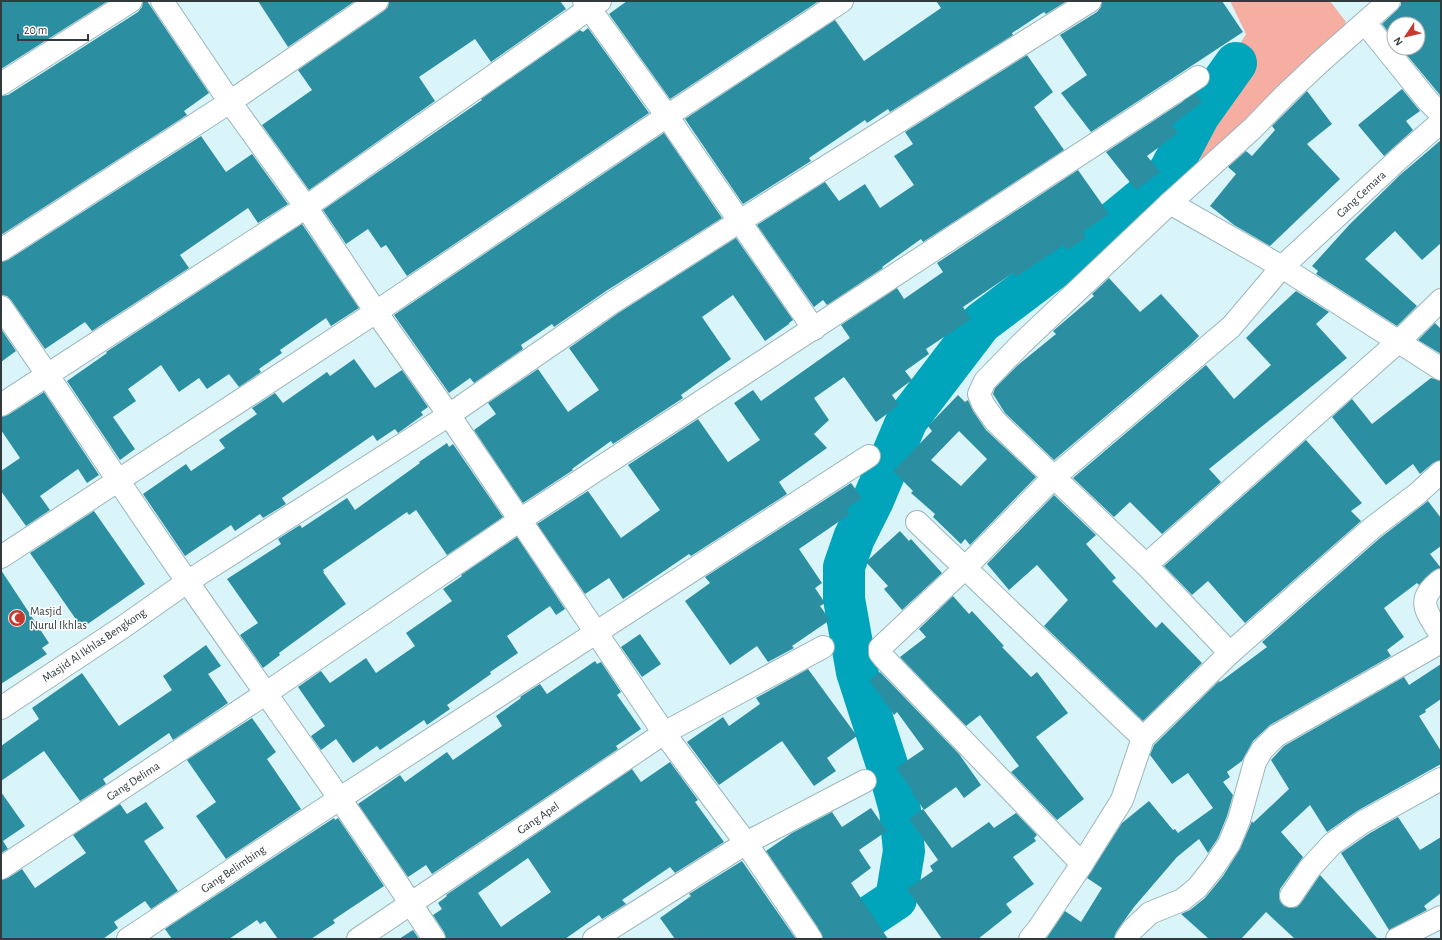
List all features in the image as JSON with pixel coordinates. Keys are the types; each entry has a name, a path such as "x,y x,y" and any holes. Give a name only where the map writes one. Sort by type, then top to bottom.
{"street":[{"path":"1,84 131,1"},
{"path":"162,1 230,102 306,207 376,312 449,415 664,733 746,843 810,938"},
{"path":"1,250 230,102 377,1"},
{"path":"1,557 376,312 666,116 842,1"},
{"name":"Masjid Al Ikhlas Bengkong","path":"1,708 123,627 187,582 449,415 613,302 1090,1"},
{"path":"1230,653 1146,565 995,421 983,404 979,394 984,381 1021,344 1170,203 1253,128 1285,95 1389,1"},
{"path":"1,405 306,207 591,3 666,116 814,329"},
{"path":"1365,23 1428,101 1441,114"},
{"name":"Gang Delima","path":"1,868 265,694 520,520 1198,77"},
{"name":"Gang Cemara","path":"1082,864 880,653 880,648 966,568 1054,477 1231,326 1282,267 1441,122"},
{"path":"1170,203 1282,267 1441,368"},
{"path":"1146,565 1398,342 1441,300"},
{"path":"1,307 187,582 339,799 434,939"},
{"name":"Gang Belimbing","path":"128,939 339,799 869,456"},
{"path":"1030,939 1082,864 1122,800 1143,738 1230,653 1372,528 1417,494 1441,472"},
{"path":"917,522 1143,738"},
{"path":"1441,580 1427,593 1425,602 1428,612 1441,635"},
{"path":"1126,939 1132,930 1150,914 1182,900 1197,888 1213,868 1229,844 1237,826 1255,762 1262,750 1276,736 1441,642"},
{"name":"Gang Apel","path":"358,939 664,733 823,647"},
{"path":"1291,896 1310,868 1332,844 1363,822 1441,779"},
{"path":"594,939 746,843 865,781"},
{"path":"1397,939 1441,917"}],"shaded area":[{"path":"1230,1 1330,1 1346,22 1335,42 1200,168 1202,106 1246,34"}],"building":[{"path":"1,1 108,1 1,69"},
{"path":"143,1 147,1 209,93 184,111 187,115 1,235 1,96 8,95 138,12 142,7"},
{"path":"258,1 355,1 288,47"},
{"path":"389,1 560,1 566,9 491,62 475,39 419,77 435,101 309,190 262,125 312,90 298,70 384,11 388,7"},
{"path":"627,1 819,1 670,99 609,14"},
{"path":"936,1 1067,1 1046,14 1044,12 1012,33 1013,35 890,112 888,109 867,123 865,120 809,158 811,161 743,204 685,119 835,20 864,61 941,8"},
{"path":"1102,1 1222,1 1243,32 1091,132 1061,93 1087,75 1060,35 1097,12 1101,7"},
{"path":"1401,1 1441,1 1440,95 1408,56 1426,56 1426,16 1391,16 1401,5"},
{"path":"1386,20 1386,29 1382,24"},
{"path":"588,28 649,113 407,276 386,245 381,248 368,229 346,244 323,210 580,30 583,32"},
{"path":"1027,55 1053,92 1034,107 1064,150 923,242 921,239 882,267 883,268 827,305 823,300 814,307 757,225 825,182 839,201 865,184 880,208 914,185 894,156 913,144 905,132"},
{"path":"1402,89 1420,111 1406,121 1413,130 1384,156 1358,125"},
{"path":"1307,91 1332,124 1307,144 1340,179 1270,246 1234,225 1210,206 1236,174 1228,167 1246,151 1252,156 1275,130 1272,126"},
{"path":"1196,93 1202,102 1172,125 1178,133 1147,156 1160,172 1136,190 1106,152"},
{"path":"664,133 722,218 606,291 554,327 552,324 521,345 523,349 474,383 470,378 449,393 394,315"},
{"path":"201,136 226,172 252,154 288,204 258,223 248,208 180,255 189,268 92,331 85,322 45,349 11,300 7,296 1,295 1,262 8,260"},
{"path":"1441,140 1441,243 1422,260 1395,231 1365,259 1417,306 1397,326 1316,274 1318,271 1312,266 1350,224 1400,175"},
{"path":"1078,170 1109,214 1083,232 1086,238 1067,250 1064,245 1016,277 1013,273 963,307 971,319 926,349 929,354 905,371 912,380 892,395 899,405 876,422 844,377 814,398 829,420 814,434 827,448 779,482 787,494 691,556 689,554 623,599 609,578 585,594 537,524 588,491 621,538 660,510 628,465 698,419 728,462 760,440 734,403 753,390 761,401 850,338 841,325 897,288 904,299 943,272 937,263"},
{"path":"302,224 359,308 331,326 326,318 280,350 282,353 259,369 261,372 239,387 229,374 207,389 199,378 179,392 161,365 128,389 136,401 113,417 135,449 120,460 67,381 107,353 106,352"},
{"path":"736,238 793,320 765,341 733,295 702,317 731,359 681,395 683,398 613,444 611,441 572,469 573,470 523,503 474,430 496,414 488,403 538,369 568,412 599,390 569,348 620,312"},
{"path":"1109,278 1140,312 1161,294 1199,336 1054,460 1005,413 993,394 995,388 1018,365 1056,334 1053,331 1094,296 1092,294"},
{"path":"1296,291 1329,312 1316,324 1347,358 1209,469 1221,482 1162,534 1130,502 1114,517 1073,478 1206,365 1234,399 1271,365 1246,338"},
{"path":"1435,323 1441,329 1441,354 1418,340"},
{"path":"1,329 16,351 1,362"},
{"path":"354,359 375,388 402,370 428,407 421,412 423,415 398,433 395,429 377,441 373,435 282,498 286,504 263,518 260,514 235,531 231,525 185,556 143,494 186,464 191,471 225,448 219,440 257,414 252,408 275,393 283,403 327,372 330,376"},
{"path":"1431,378 1441,381 1441,460 1433,463 1420,474 1413,464 1386,485 1332,417 1352,399 1372,424"},
{"path":"44,392 99,475 87,483 78,469 40,496 50,510 26,526 1,491 1,471 20,458 1,430 1,417 8,415"},
{"path":"958,395 965,402 968,400 973,411 986,430 1036,477 970,545 965,539 961,544 933,517 935,514 911,493 913,491 893,471 932,431 928,426","holes":["959,431 987,459 961,486 931,460"]},
{"path":"1306,440 1362,503 1351,511 1361,521 1245,623 1208,581 1192,595 1164,566"},
{"path":"447,443 449,447 453,444 503,517 447,555 416,510 409,515 407,512 323,570 346,604 279,653 280,655 263,668 240,635 258,623 227,579 281,544 278,539 300,525 302,528 347,498 355,510"},
{"path":"851,483 862,498 846,509 850,514 799,549 822,583 815,588 825,603 820,606 830,620 792,646 794,648 768,662 757,646 730,665 685,601 710,583 705,577"},
{"path":"1054,495 1096,535 1086,544 1116,578 1112,581 1156,628 1162,622 1202,663 1143,721 1044,626 1068,600 1037,565 1009,590 987,564"},
{"path":"1428,501 1441,518 1441,546 1430,554 1441,568 1433,571 1419,585 1417,583 1384,608 1404,637 1387,650 1391,656 1270,725 1253,741 1242,761 1227,772 1230,777 1223,782 1233,795 1227,816 1218,838 1208,853 1199,839 1177,857 1134,907 1116,932 1114,939 1046,939 1065,911 1081,922 1102,888 1087,878 1122,823 1149,801 1173,830 1175,829 1178,833 1213,808 1188,773 1172,784 1150,755 1154,745 1219,681 1220,682 1267,647 1262,642 1380,538"},
{"path":"94,511 145,584 82,628 30,553"},
{"path":"900,531 909,541 911,539 942,573 902,610 884,589 888,586 866,562"},
{"path":"517,537 565,609 556,615 550,606 507,636 518,653 490,672 491,674 447,705 450,709 427,725 424,720 380,750 377,746 353,763 336,739 321,750 311,736 325,726 298,687 321,671 330,683 366,658 376,673 415,646 406,633 452,601 443,589"},
{"name":"Masjid Nurul Ikhlas","path":"1,570 49,643 42,648 47,654 1,684"},
{"path":"953,596 969,614 972,611 1004,646 1002,647 1031,677 1037,672 1068,713 1036,737 1084,799 1057,820 1011,772 1019,766 980,715 966,726 900,657 926,637 919,629"},
{"path":"640,634 661,664 642,677 621,647"},
{"path":"206,645 221,666 208,674 228,703 173,740 169,733 103,779 106,784 80,801 44,751 1,781 1,746 39,719 32,708 82,673 119,726 172,690 163,676"},
{"path":"595,661 597,664 601,662 621,692 617,695 641,729 616,746 618,749 432,874 426,865 408,877 358,804 400,775 405,782 447,752 453,760 502,726 496,716 521,698 520,697 540,684 547,694"},
{"path":"1441,664 1441,699 1419,716 1441,751 1441,764 1357,811 1327,832 1310,805 1281,832 1303,857 1280,889 1280,901 1284,906 1290,908 1297,907 1320,875 1378,939 1295,939 1266,912 1241,939 1209,939 1181,914 1190,910 1205,898 1223,876 1240,849 1252,821 1253,823 1289,789 1271,760 1284,746 1404,677 1409,685"},
{"path":"808,669 857,736 827,758 836,771 814,786 782,741 719,785 687,742 723,717 729,726 760,704 756,698"},
{"path":"880,672 959,754 981,785 964,798 956,787 924,810 896,768 924,749 897,712 894,715 869,680"},
{"path":"252,718 276,752 267,759 301,809 226,859 196,816 216,802 187,760"},
{"path":"670,762 698,800 695,802 724,842 675,873 670,867 622,900 626,904 602,919 599,915 565,939 446,939 444,932 433,915 442,909 438,903 447,896 446,895 632,769 641,782","holes":["528,858 551,892 501,927 478,893"]},
{"path":"1,792 25,826 3,841 8,849 1,853"},
{"path":"146,802 164,828 144,841 178,891 151,909 145,901 114,922 118,928 103,939 1,939 1,880 8,878 22,869 35,888 86,853 73,835 120,804 127,814"},
{"path":"871,808 887,831 859,850 871,868 851,883 888,939 823,939 821,932 766,851 792,833 832,812 842,827"},
{"path":"923,809 952,848 989,822 994,828 1016,813 1037,835 1034,838 1036,841 1013,857 1034,884 1006,904 1012,912 978,939 942,939 907,889 933,871 930,866 938,860 909,819"},
{"path":"1398,817 1420,850 1441,837 1441,893 1424,906 1427,910 1389,930 1341,853 1370,833"},
{"path":"334,818 335,820 338,818 384,886 333,920 335,923 311,939 278,939 265,921 260,924 257,920 229,939 172,939 165,929"},
{"path":"742,861 796,939 675,939 660,918 691,896 689,894"},
{"path":"413,930 419,939 399,939"}],"waterway":[{"path":"836,939 896,899 904,851 900,810 857,672 844,599 844,567 854,538 873,500 907,420 981,323 1103,231 1160,184 1170,170 1199,115 1236,63"}],"place":[{"name":"Masjid Nurul Ikhlas","path":"17,618"}]}
